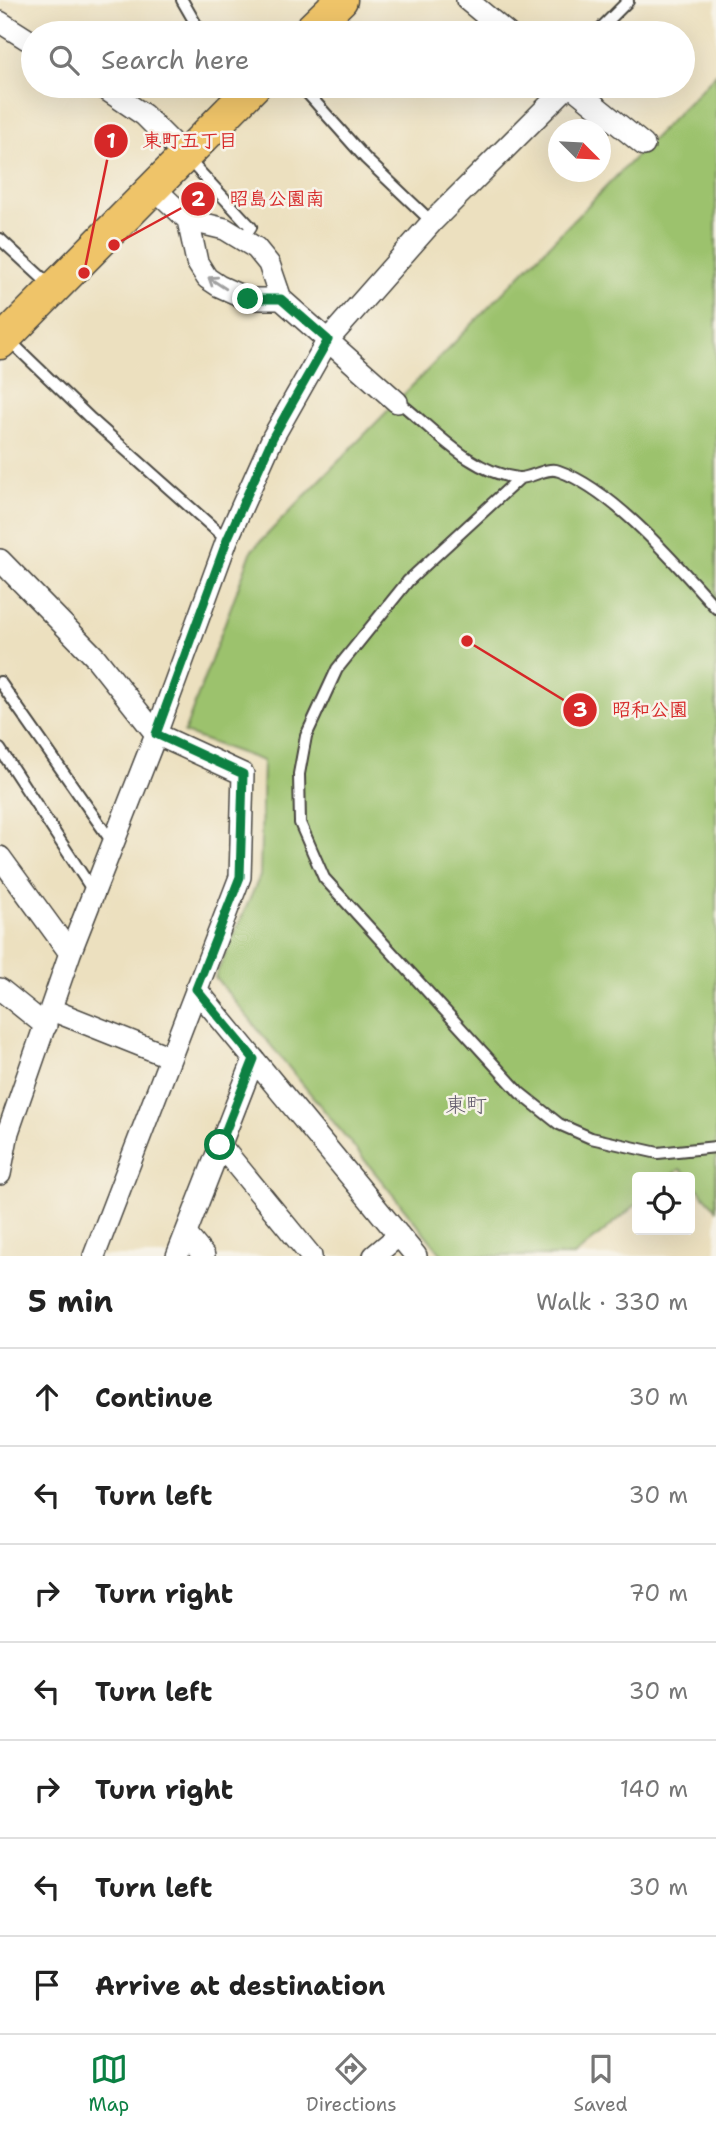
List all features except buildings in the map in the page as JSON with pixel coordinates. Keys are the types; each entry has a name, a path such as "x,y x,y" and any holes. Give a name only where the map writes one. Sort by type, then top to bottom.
{"main road":[{"path":"319,21 341,0"},
{"path":"3,340 237,98"}],"street":[{"path":"467,0 493,21"},
{"path":"0,22 21,35"},
{"path":"119,98 144,115 184,155"},
{"path":"0,1174 8,1132 70,953 156,734 227,540 273,437 328,340 432,222 558,98"},
{"path":"585,98 644,145"},
{"path":"153,187 188,220 225,229 256,248 269,264 281,299 397,402"},
{"path":"188,220 197,262 207,278 248,299 281,299"},
{"path":"0,560 95,657 156,734 243,774 240,877 96,1255"},
{"path":"0,857 70,953"},
{"path":"0,989 49,1018 170,1057"},
{"path":"196,989 416,1256"},
{"path":"177,1256 254,1059"},
{"path":"220,1145 311,1256"},
{"path":"187,1234 204,1256"},
{"path":"374,1256 399,1235"}],"lane":[{"path":"182,0 194,21"},
{"path":"608,21 628,1"},
{"path":"312,98 366,159 432,222"},
{"path":"184,155 251,227 243,239"},
{"path":"0,239 53,288"},
{"path":"3,340 227,540"},
{"path":"397,402 465,456 492,470 520,478"},
{"path":"716,608 665,552 610,500 583,481 555,469 520,478 408,580 337,669 306,736 299,774 300,823 324,878 520,1093 559,1124 591,1138 658,1153 716,1147"},
{"path":"0,682 112,842"},
{"path":"0,749 93,891"}],"green space":[{"path":"716,74 716,1209 695,1186 695,1172 684,1172 680,1169 676,1172 632,1172 632,1208 574,1256 443,1256 215,977 260,876 263,761 184,733 252,550"}],"place":[{"name":"昭島公園南","path":"114,245"},
{"name":"東町五丁目","path":"84,273"},
{"name":"昭和公園","path":"467,641"}],"district":[{"name":"東町","path":"466,1105"}],"route":[{"path":"220,1145 254,1059 196,989 240,877 243,774 156,734 227,540 273,437 328,340 281,299 248,299"}]}
